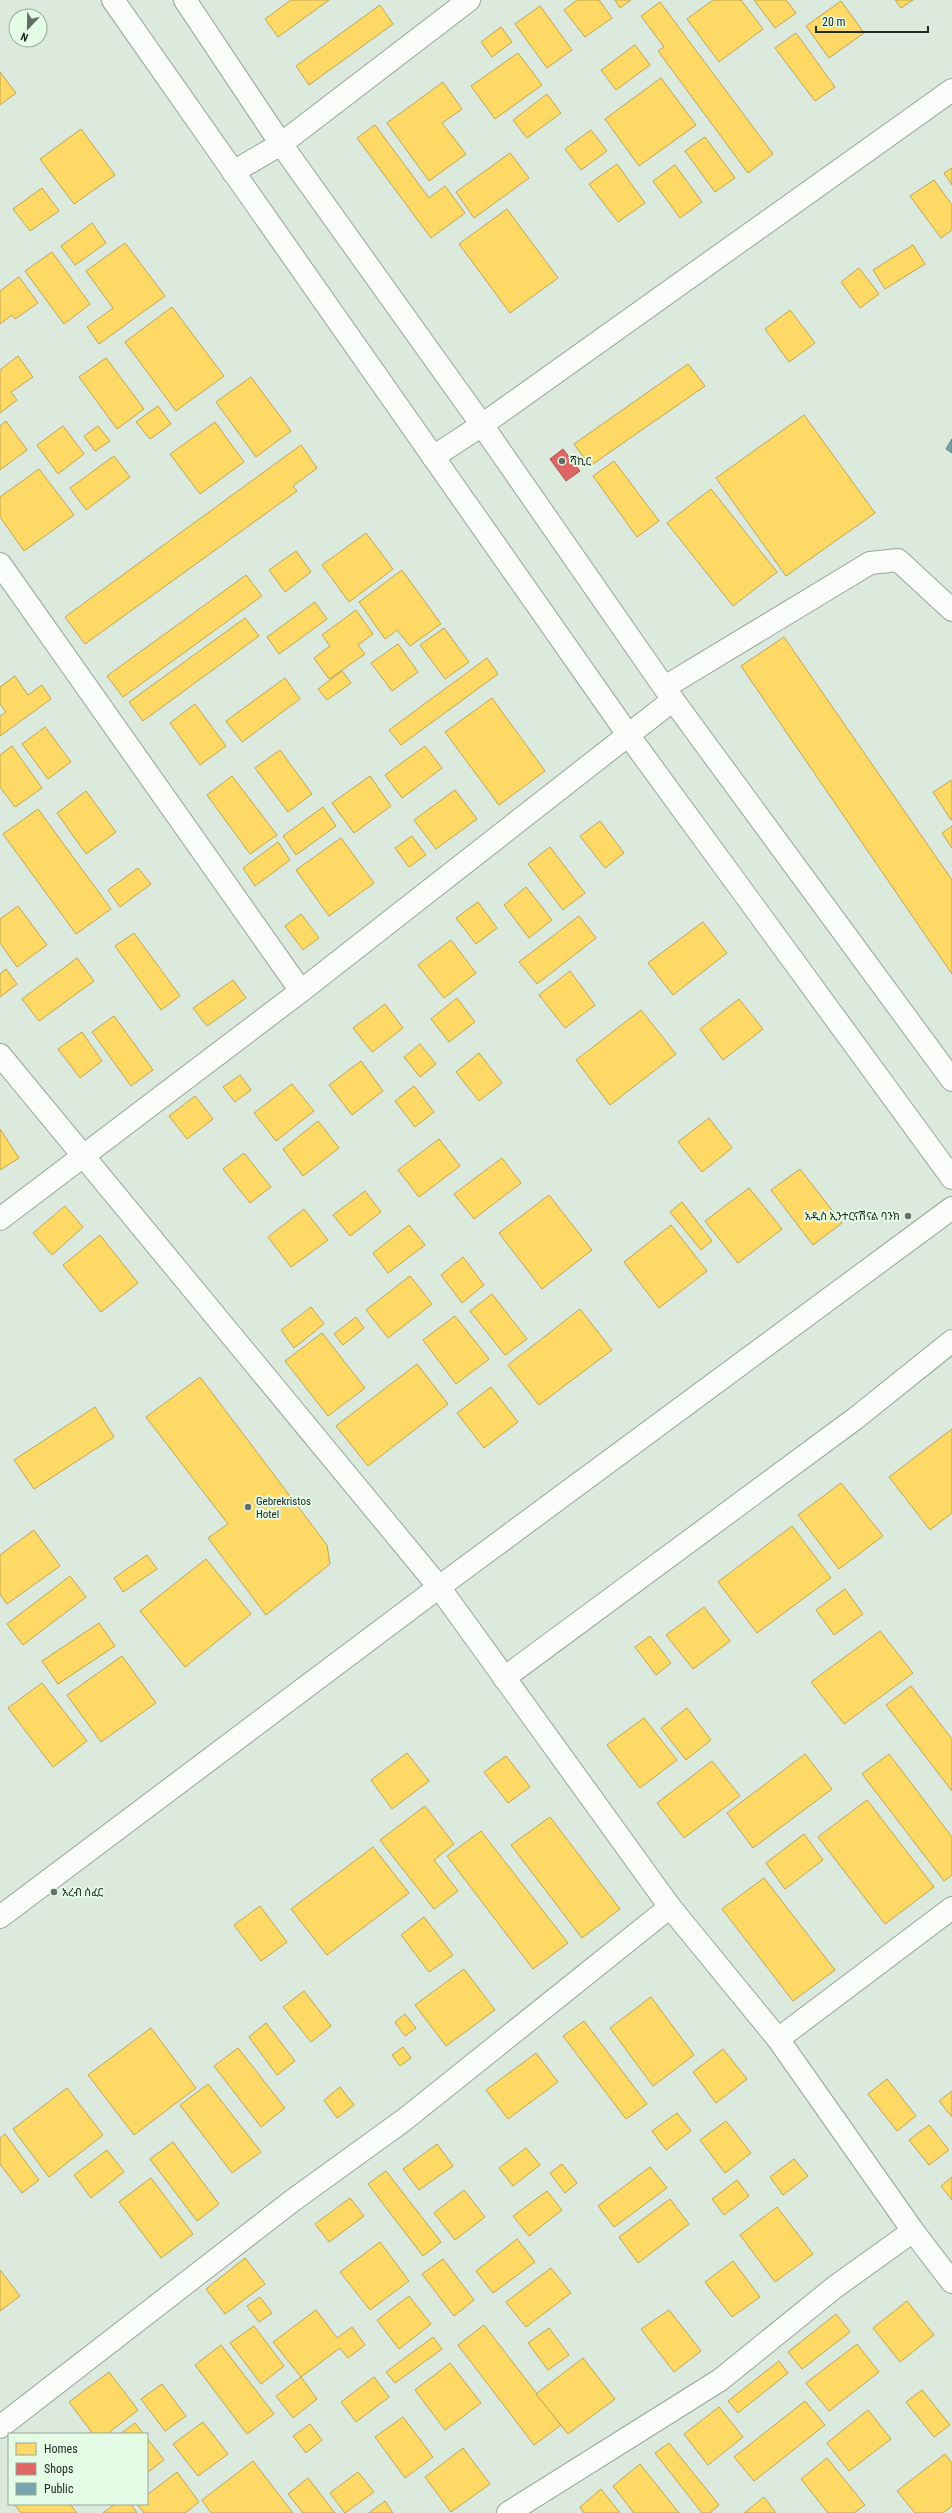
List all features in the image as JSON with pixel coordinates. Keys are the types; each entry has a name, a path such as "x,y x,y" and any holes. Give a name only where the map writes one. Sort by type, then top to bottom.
{"street":[{"path":"113,0 629,736 952,1178"},
{"path":"185,0 281,144 482,425 669,693 952,1080"},
{"path":"233,172 281,144 469,0"},
{"path":"433,457 482,425 952,90"},
{"path":"0,1219 85,1157 302,991 629,736 669,693 870,562 898,560 952,610"},
{"path":"0,564 302,991"},
{"path":"0,1055 439,1587 670,1907 778,2039 913,2231 952,2282"},
{"path":"0,1918 439,1587 952,1208"},
{"path":"504,1678 856,1418 952,1341"},
{"path":"0,2427 286,2206 404,2120 670,1907"},
{"path":"778,2039 952,1908"},
{"path":"508,2513 720,2380 835,2287 913,2231"}],"building: Homes":[{"path":"291,0 329,0 278,37 265,19"},
{"path":"577,0 599,0 612,18 585,37 564,10"},
{"path":"615,0 631,0 620,8"},
{"path":"713,0 741,0 763,29 719,62 687,19"},
{"path":"754,0 786,0 796,13 775,28"},
{"path":"895,0 913,0 901,8"},
{"path":"841,1 864,33 829,58 806,26"},
{"path":"660,2 773,154 748,173 658,51 664,47 641,16"},
{"path":"380,5 393,24 309,85 296,66"},
{"path":"540,6 572,50 547,68 515,24"},
{"path":"501,27 512,42 492,57 481,42"},
{"path":"796,33 835,87 815,101 775,48"},
{"path":"635,45 650,65 616,90 601,70"},
{"path":"518,53 542,85 495,119 471,86"},
{"path":"0,72 16,93 0,105"},
{"path":"661,78 696,125 639,166 605,119"},
{"path":"443,82 462,109 442,123 466,154 429,181 387,123"},
{"path":"547,94 561,113 527,138 513,120"},
{"path":"375,125 429,198 445,186 465,213 431,238 357,138"},
{"path":"81,129 115,175 74,204 40,159"},
{"path":"591,130 607,151 581,170 565,149"},
{"path":"705,137 735,178 715,192 685,151"},
{"path":"510,153 529,178 474,218 456,192"},
{"path":"617,164 645,203 618,222 589,184"},
{"path":"675,165 702,202 680,218 653,181"},
{"path":"952,168 952,185 944,173"},
{"path":"934,180 952,205 952,230 941,238 910,196"},
{"path":"42,188 59,211 30,231 13,209"},
{"path":"507,209 558,278 510,313 459,244"},
{"path":"92,223 106,243 75,265 61,246"},
{"path":"125,243 165,296 99,344 87,327 113,308 86,271"},
{"path":"913,245 925,264 885,289 873,270"},
{"path":"52,252 90,304 64,324 25,271"},
{"path":"859,268 879,294 860,308 841,282"},
{"path":"19,277 38,303 15,319 12,315 0,324 0,291"},
{"path":"172,307 224,376 176,411 125,342"},
{"path":"790,310 815,343 789,362 765,329"},
{"path":"18,356 33,377 11,392 17,400 0,413 0,370"},
{"path":"106,358 144,409 117,429 79,377"},
{"path":"688,364 705,386 590,466 574,444"},
{"path":"251,377 291,431 256,457 216,402"},
{"path":"158,406 171,424 150,439 136,422"},
{"path":"804,415 875,513 786,576 716,478"},
{"path":"6,421 27,450 0,470 0,426"},
{"path":"215,422 244,462 200,494 170,454"},
{"path":"63,426 84,454 58,474 37,445"},
{"path":"98,426 110,441 95,451 84,436"},
{"path":"301,445 317,468 293,486 297,491 85,644 65,617"},
{"path":"114,456 130,477 86,510 70,488"},
{"path":"614,461 659,521 637,537 593,476"},
{"path":"39,469 74,515 24,551 0,517 0,497"},
{"path":"711,489 777,572 733,606 667,523"},
{"path":"366,533 393,569 349,602 322,565"},
{"path":"296,551 311,572 285,592 269,570"},
{"path":"402,570 441,624 410,646 397,630 385,639 359,602"},
{"path":"246,575 262,596 123,697 107,676"},
{"path":"315,602 327,619 279,654 267,637"},
{"path":"356,610 373,634 358,645 365,654 329,679 314,658 330,646 322,635"},
{"path":"245,618 259,636 143,721 129,702"},
{"path":"444,628 469,662 445,679 420,645"},
{"path":"784,637 952,880 952,974 741,666"},
{"path":"398,644 418,672 392,691 371,663"},
{"path":"487,658 498,674 401,745 389,730"},
{"path":"342,671 351,683 327,700 318,689"},
{"path":"15,676 28,695 42,685 51,699 0,736 0,716 6,712 0,704 0,687"},
{"path":"285,678 300,699 242,742 226,721"},
{"path":"492,698 545,771 499,805 445,732"},
{"path":"195,704 226,746 200,765 170,723"},
{"path":"45,727 71,762 48,779 22,744"},
{"path":"12,746 42,788 15,807 0,787 0,755"},
{"path":"425,746 442,768 402,798 385,775"},
{"path":"280,750 312,794 288,812 255,768"},
{"path":"232,776 277,835 250,854 207,795"},
{"path":"370,776 391,806 354,833 332,803"},
{"path":"952,780 952,819 951,820 933,792"},
{"path":"455,790 477,819 436,849 414,820"},
{"path":"86,791 116,832 86,854 57,813"},
{"path":"323,807 336,826 296,855 283,836"},
{"path":"38,809 111,909 76,934 3,834"},
{"path":"600,821 624,853 605,868 580,836"},
{"path":"952,826 952,848 942,833"},
{"path":"412,836 426,855 409,867 395,848"},
{"path":"341,838 374,883 329,916 296,870"},
{"path":"278,842 290,860 255,886 243,868"},
{"path":"550,847 585,893 563,910 528,864"},
{"path":"138,868 151,884 120,907 108,890"},
{"path":"526,887 552,920 529,938 504,905"},
{"path":"478,902 497,928 476,944 456,918"},
{"path":"18,906 47,945 17,967 0,943 0,919"},
{"path":"301,914 319,938 303,950 285,926"},
{"path":"579,916 596,938 537,984 519,962"},
{"path":"703,922 727,953 673,995 648,963"},
{"path":"134,933 180,996 161,1010 115,946"},
{"path":"451,940 476,973 444,998 418,965"},
{"path":"77,958 94,981 39,1021 22,999"},
{"path":"6,969 17,984 0,997 0,974"},
{"path":"570,971 595,1005 565,1028 539,995"},
{"path":"233,980 246,998 207,1026 193,1008"},
{"path":"457,998 475,1022 449,1042 431,1019"},
{"path":"739,999 763,1029 723,1060 700,1029"},
{"path":"385,1004 403,1028 372,1052 353,1028"},
{"path":"641,1010 676,1054 610,1105 576,1060"},
{"path":"114,1016 153,1070 131,1086 92,1032"},
{"path":"82,1032 102,1061 80,1078 58,1049"},
{"path":"420,1044 436,1064 420,1077 404,1057"},
{"path":"479,1053 502,1083 479,1101 456,1072"},
{"path":"361,1061 383,1091 352,1115 329,1085"},
{"path":"240,1075 251,1090 235,1102 223,1087"},
{"path":"292,1084 314,1111 276,1141 254,1113"},
{"path":"414,1086 434,1112 415,1127 395,1101"},
{"path":"195,1096 213,1119 187,1139 169,1116"},
{"path":"709,1118 732,1148 702,1172 678,1142"},
{"path":"318,1121 339,1148 303,1176 283,1149"},
{"path":"0,1129 19,1158 0,1170"},
{"path":"439,1139 460,1166 419,1197 398,1170"},
{"path":"244,1153 271,1187 250,1203 223,1169"},
{"path":"502,1158 521,1183 474,1219 454,1194"},
{"path":"800,1169 842,1223 813,1245 771,1190"},
{"path":"749,1188 782,1229 738,1263 705,1221"},
{"path":"365,1191 381,1212 350,1236 333,1215"},
{"path":"549,1195 592,1250 542,1289 499,1233"},
{"path":"682,1202 712,1241 701,1250 670,1212"},
{"path":"65,1206 83,1227 52,1255 33,1233"},
{"path":"304,1209 328,1240 291,1267 268,1237"},
{"path":"409,1225 425,1245 388,1273 373,1253"},
{"path":"671,1225 707,1271 659,1308 624,1262"},
{"path":"100,1235 138,1283 101,1312 63,1265"},
{"path":"463,1257 484,1285 462,1303 441,1275"},
{"path":"410,1276 432,1304 388,1338 366,1310"},
{"path":"492,1294 527,1339 505,1355 470,1311"},
{"path":"311,1307 324,1324 294,1348 281,1330"},
{"path":"580,1309 612,1350 539,1405 508,1365"},
{"path":"455,1316 489,1359 456,1384 423,1340"},
{"path":"356,1317 364,1328 343,1345 334,1334"},
{"path":"322,1333 365,1388 328,1416 285,1361"},
{"path":"417,1364 448,1404 368,1466 336,1426"},
{"path":"200,1377 327,1545 330,1564 266,1615 208,1538 228,1524 146,1417"},
{"path":"491,1387 518,1422 484,1448 457,1413"},
{"path":"95,1407 114,1437 34,1489 14,1460"},
{"path":"952,1429 952,1513 930,1530 889,1477"},
{"path":"841,1483 883,1536 839,1569 798,1515"},
{"path":"792,1526 831,1578 757,1633 718,1582"},
{"path":"34,1530 60,1566 7,1604 0,1594 0,1555"},
{"path":"147,1555 157,1569 123,1592 114,1578"},
{"path":"206,1559 251,1614 185,1667 140,1611"},
{"path":"70,1576 86,1597 23,1645 7,1624"},
{"path":"845,1589 863,1614 834,1635 816,1610"},
{"path":"704,1607 730,1641 693,1669 666,1635"},
{"path":"99,1623 115,1646 58,1684 42,1661"},
{"path":"880,1631 913,1673 844,1724 811,1682"},
{"path":"650,1636 671,1663 656,1675 635,1647"},
{"path":"122,1656 156,1703 101,1742 67,1695"},
{"path":"42,1683 87,1741 53,1767 8,1708"},
{"path":"911,1686 952,1739 952,1791 886,1705"},
{"path":"687,1708 711,1740 686,1760 661,1728"},
{"path":"644,1718 677,1760 640,1788 607,1745"},
{"path":"407,1753 429,1781 392,1809 371,1780"},
{"path":"805,1754 832,1789 753,1848 727,1813"},
{"path":"889,1754 952,1837 952,1875 944,1881 862,1774"},
{"path":"506,1756 530,1787 508,1803 484,1772"},
{"path":"712,1761 740,1796 684,1838 657,1803"},
{"path":"867,1800 934,1887 885,1924 818,1837"},
{"path":"425,1806 454,1844 434,1860 458,1891 434,1909 380,1840"},
{"path":"550,1817 620,1909 582,1938 511,1845"},
{"path":"481,1831 568,1943 533,1969 447,1856"},
{"path":"804,1834 823,1860 785,1889 766,1863"},
{"path":"373,1847 409,1893 327,1955 291,1909"},
{"path":"764,1878 835,1970 793,2001 722,1909"},
{"path":"260,1906 287,1942 261,1961 234,1925"},
{"path":"424,1917 453,1955 429,1972 401,1935"},
{"path":"464,1969 495,2010 446,2046 415,2005"},
{"path":"304,1991 331,2026 311,2042 283,2007"},
{"path":"651,1997 694,2055 653,2086 610,2028"},
{"path":"405,2014 416,2028 405,2036 395,2022"},
{"path":"584,2021 647,2104 626,2119 563,2036"},
{"path":"266,2023 295,2061 277,2075 249,2037"},
{"path":"151,2028 196,2088 134,2135 88,2075"},
{"path":"403,2047 411,2058 400,2066 392,2055"},
{"path":"238,2048 285,2108 261,2127 214,2066"},
{"path":"723,2049 747,2079 716,2103 693,2072"},
{"path":"536,2053 558,2082 508,2119 486,2090"},
{"path":"887,2079 916,2116 897,2131 868,2094"},
{"path":"208,2084 261,2152 232,2173 180,2105"},
{"path":"340,2087 354,2105 337,2118 324,2100"},
{"path":"67,2088 103,2135 49,2177 13,2129"},
{"path":"952,2091 952,2117 939,2101"},
{"path":"677,2113 691,2131 666,2150 652,2131"},
{"path":"726,2121 751,2153 725,2173 700,2140"},
{"path":"929,2125 949,2150 929,2165 909,2140"},
{"path":"5,2134 39,2180 22,2193 0,2164 0,2138"},
{"path":"173,2142 219,2204 197,2221 150,2159"},
{"path":"437,2144 453,2166 419,2190 403,2169"},
{"path":"526,2148 540,2165 513,2186 499,2168"},
{"path":"107,2150 124,2172 91,2198 74,2175"},
{"path":"794,2159 808,2176 783,2195 770,2177"},
{"path":"562,2164 577,2183 565,2193 550,2173"},
{"path":"650,2167 667,2188 614,2227 598,2206"},
{"path":"386,2171 441,2242 423,2256 368,2184"},
{"path":"952,2177 952,2200 941,2186"},
{"path":"151,2178 193,2234 161,2258 119,2202"},
{"path":"737,2180 749,2196 724,2215 712,2199"},
{"path":"464,2190 485,2217 455,2240 434,2213"},
{"path":"547,2191 562,2210 529,2236 513,2216"},
{"path":"350,2198 364,2216 329,2242 315,2224"},
{"path":"670,2199 689,2224 638,2263 619,2237"},
{"path":"777,2207 813,2254 775,2282 740,2235"},
{"path":"517,2239 535,2262 493,2293 476,2271"},
{"path":"380,2242 409,2281 370,2310 340,2272"},
{"path":"245,2258 265,2284 225,2314 206,2289"},
{"path":"443,2259 474,2300 454,2316 422,2274"},
{"path":"733,2261 760,2297 732,2317 705,2282"},
{"path":"551,2268 571,2293 526,2327 506,2302"},
{"path":"0,2270 20,2296 0,2311"},
{"path":"409,2296 431,2324 399,2349 377,2320"},
{"path":"260,2297 272,2313 259,2322 247,2306"},
{"path":"907,2301 934,2335 900,2362 873,2328"},
{"path":"316,2310 337,2338 352,2327 365,2345 348,2358 340,2348 301,2377 273,2342"},
{"path":"669,2310 701,2351 674,2372 641,2329"},
{"path":"836,2314 850,2332 802,2369 788,2352"},
{"path":"484,2325 561,2425 534,2445 458,2345"},
{"path":"254,2326 284,2366 261,2384 230,2343"},
{"path":"549,2328 569,2355 548,2370 528,2343"},
{"path":"433,2337 442,2349 395,2383 386,2372"},
{"path":"857,2344 879,2372 829,2411 806,2383"},
{"path":"221,2345 274,2414 247,2434 195,2365"},
{"path":"583,2358 615,2399 568,2434 536,2394"},
{"path":"779,2361 788,2373 738,2413 728,2401"},
{"path":"450,2363 481,2403 445,2430 415,2390"},
{"path":"109,2372 138,2410 108,2433 92,2433 69,2402"},
{"path":"301,2377 317,2399 293,2418 276,2396"},
{"path":"374,2377 389,2397 356,2422 341,2402"},
{"path":"162,2384 186,2416 165,2431 141,2399"},
{"path":"922,2390 950,2425 934,2437 906,2402"},
{"path":"805,2401 825,2425 754,2481 734,2457"},
{"path":"719,2407 743,2437 708,2465 684,2434"},
{"path":"868,2410 891,2439 849,2471 827,2443"},
{"path":"403,2417 433,2457 405,2478 375,2437"},
{"path":"203,2422 228,2454 198,2476 173,2444"},
{"path":"135,2423 143,2433 121,2433"},
{"path":"310,2424 322,2440 306,2453 293,2436"},
{"path":"148,2439 164,2460 148,2472"},
{"path":"669,2443 719,2505 710,2513 702,2513 655,2453"},
{"path":"463,2448 490,2484 451,2512 425,2477"},
{"path":"945,2454 952,2463 952,2506 943,2513 915,2513 897,2491"},
{"path":"827,2458 865,2505 854,2513 828,2513 801,2479"},
{"path":"253,2461 293,2513 211,2513 202,2500"},
{"path":"640,2464 679,2513 634,2513 613,2486"},
{"path":"177,2472 199,2502 185,2513 144,2513 138,2505 148,2505 148,2494"},
{"path":"358,2472 374,2492 345,2513 330,2493"},
{"path":"308,2478 335,2513 303,2513 288,2494"},
{"path":"601,2489 620,2513 584,2513 580,2507"},
{"path":"764,2497 776,2513 744,2513"},
{"path":"385,2501 393,2513 369,2513"},
{"path":"15,2505 71,2505 77,2513 21,2513"},
{"path":"114,2505 132,2505 137,2513 103,2513"}],"building: Shops":[{"path":"563,449 580,471 566,481 550,459"}],"building: Public":[{"path":"952,439 952,453 946,449"}],"place":[{"name":"ሻኪር","path":"562,461"},
{"name":"አዲስ ኢንተርናሽናል ባንክ","path":"908,1216"},
{"name":"Gebrekristos Hotel","path":"248,1507"},
{"name":"አረብ ሰፈር","path":"54,1892"}]}
